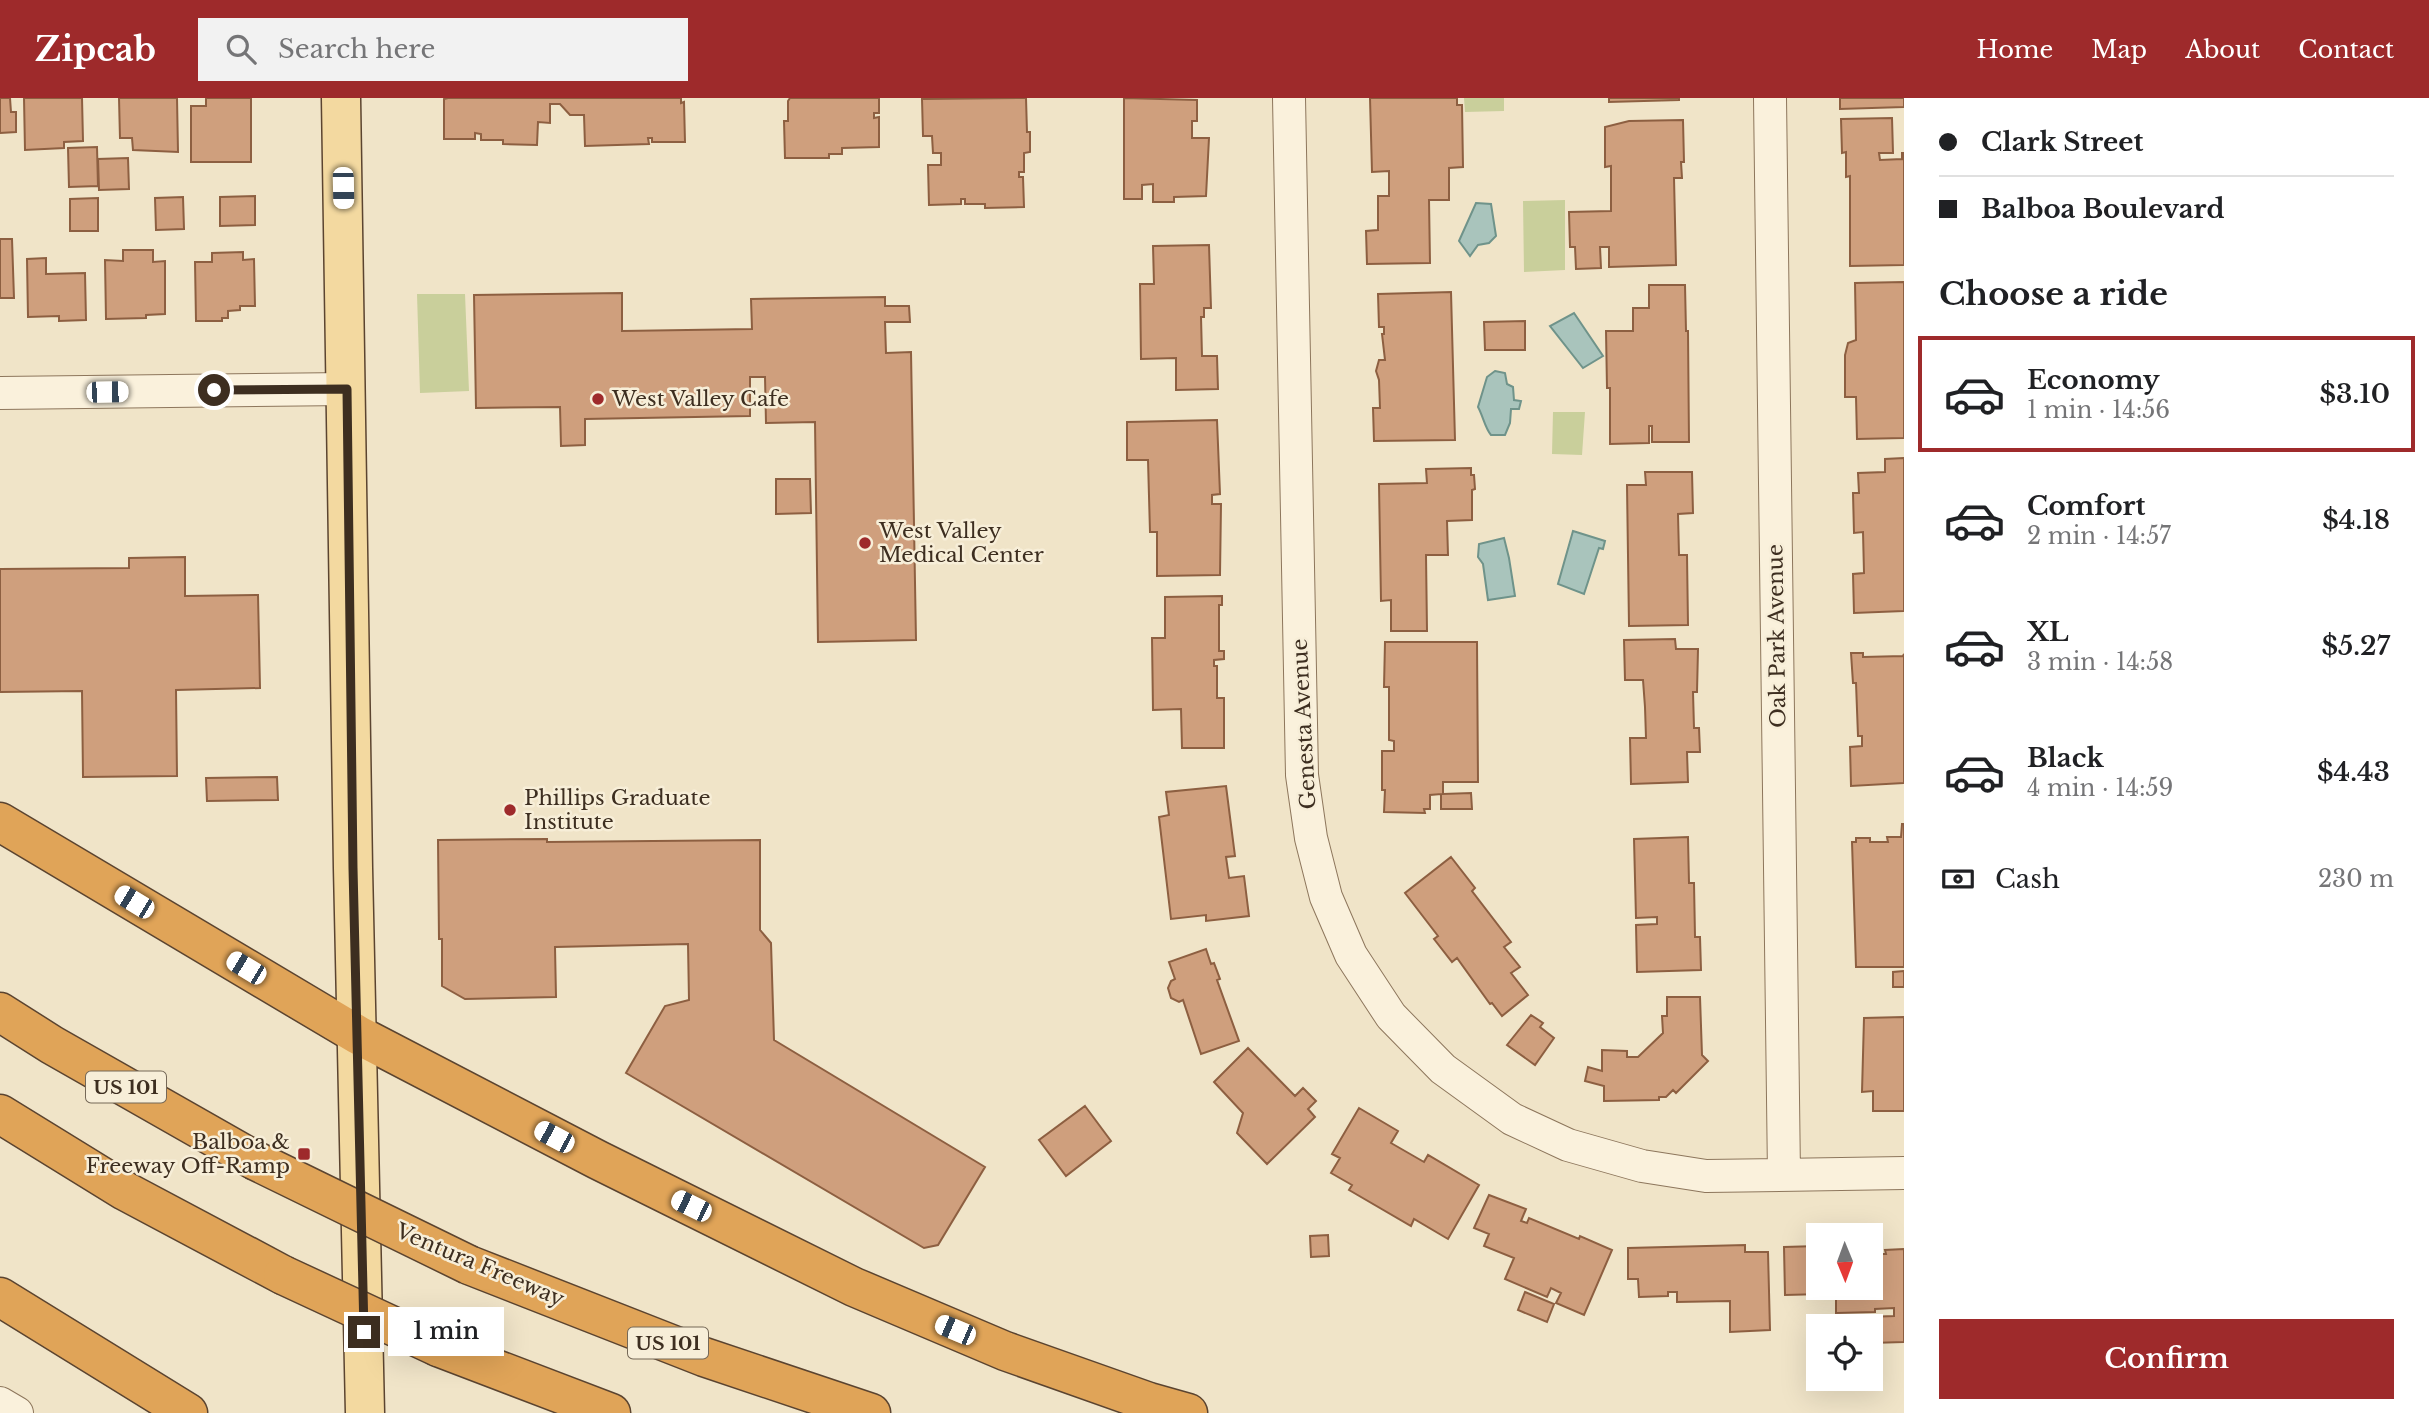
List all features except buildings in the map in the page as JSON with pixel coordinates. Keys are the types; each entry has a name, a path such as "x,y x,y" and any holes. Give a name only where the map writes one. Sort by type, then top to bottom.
{"highway":[{"path":"0,822 358,1035 597,1160 854,1287 1005,1351 1188,1413"},
{"name":"Ventura Freeway","path":"0,1012 52,1045 254,1160 469,1265 704,1357 871,1413"},
{"path":"0,1114 125,1191 282,1275 438,1347 611,1413"},
{"path":"0,1297 188,1413"}],"main road":[{"path":"341,98 365,1413"}],"street":[{"name":"Genesta Avenue","path":"1289,98 1302,775 1311,838 1326,897 1351,955 1391,1016 1443,1069 1512,1119 1567,1145 1642,1166 1706,1176 1904,1173"},
{"name":"Oak Park Avenue","path":"1770,98 1784,1175"},
{"path":"0,393 347,389"},
{"path":"0,1403 18,1413"}],"green space":[{"path":"1464,98 1504,98 1504,111 1465,112"},
{"path":"1565,200 1565,270 1524,272 1523,201"},
{"path":"417,294 465,294 469,391 420,393"},
{"path":"1553,412 1585,412 1582,455 1552,454"}],"water":[{"path":"1476,203 1491,204 1496,236 1489,243 1478,245 1470,256 1459,241"},
{"path":"1574,313 1603,356 1583,368 1550,326"},
{"path":"1495,371 1505,373 1507,384 1513,387 1514,400 1521,401 1519,409 1511,409 1510,423 1505,435 1491,435 1478,407 1487,377"},
{"path":"1573,531 1605,541 1603,549 1599,548 1584,594 1558,584"},
{"path":"1504,538 1515,596 1488,600 1483,564 1478,557 1479,544"}],"place":[{"name":"West Valley Cafe","path":"598,399"},
{"name":"West Valley Medical Center","path":"865,543"},
{"name":"Phillips Graduate Institute","path":"510,810"},
{"name":"Balboa & Freeway Off-Ramp","path":"304,1154"}],"route":[{"path":"214,390 347,389 353,868 364,1332"}]}
